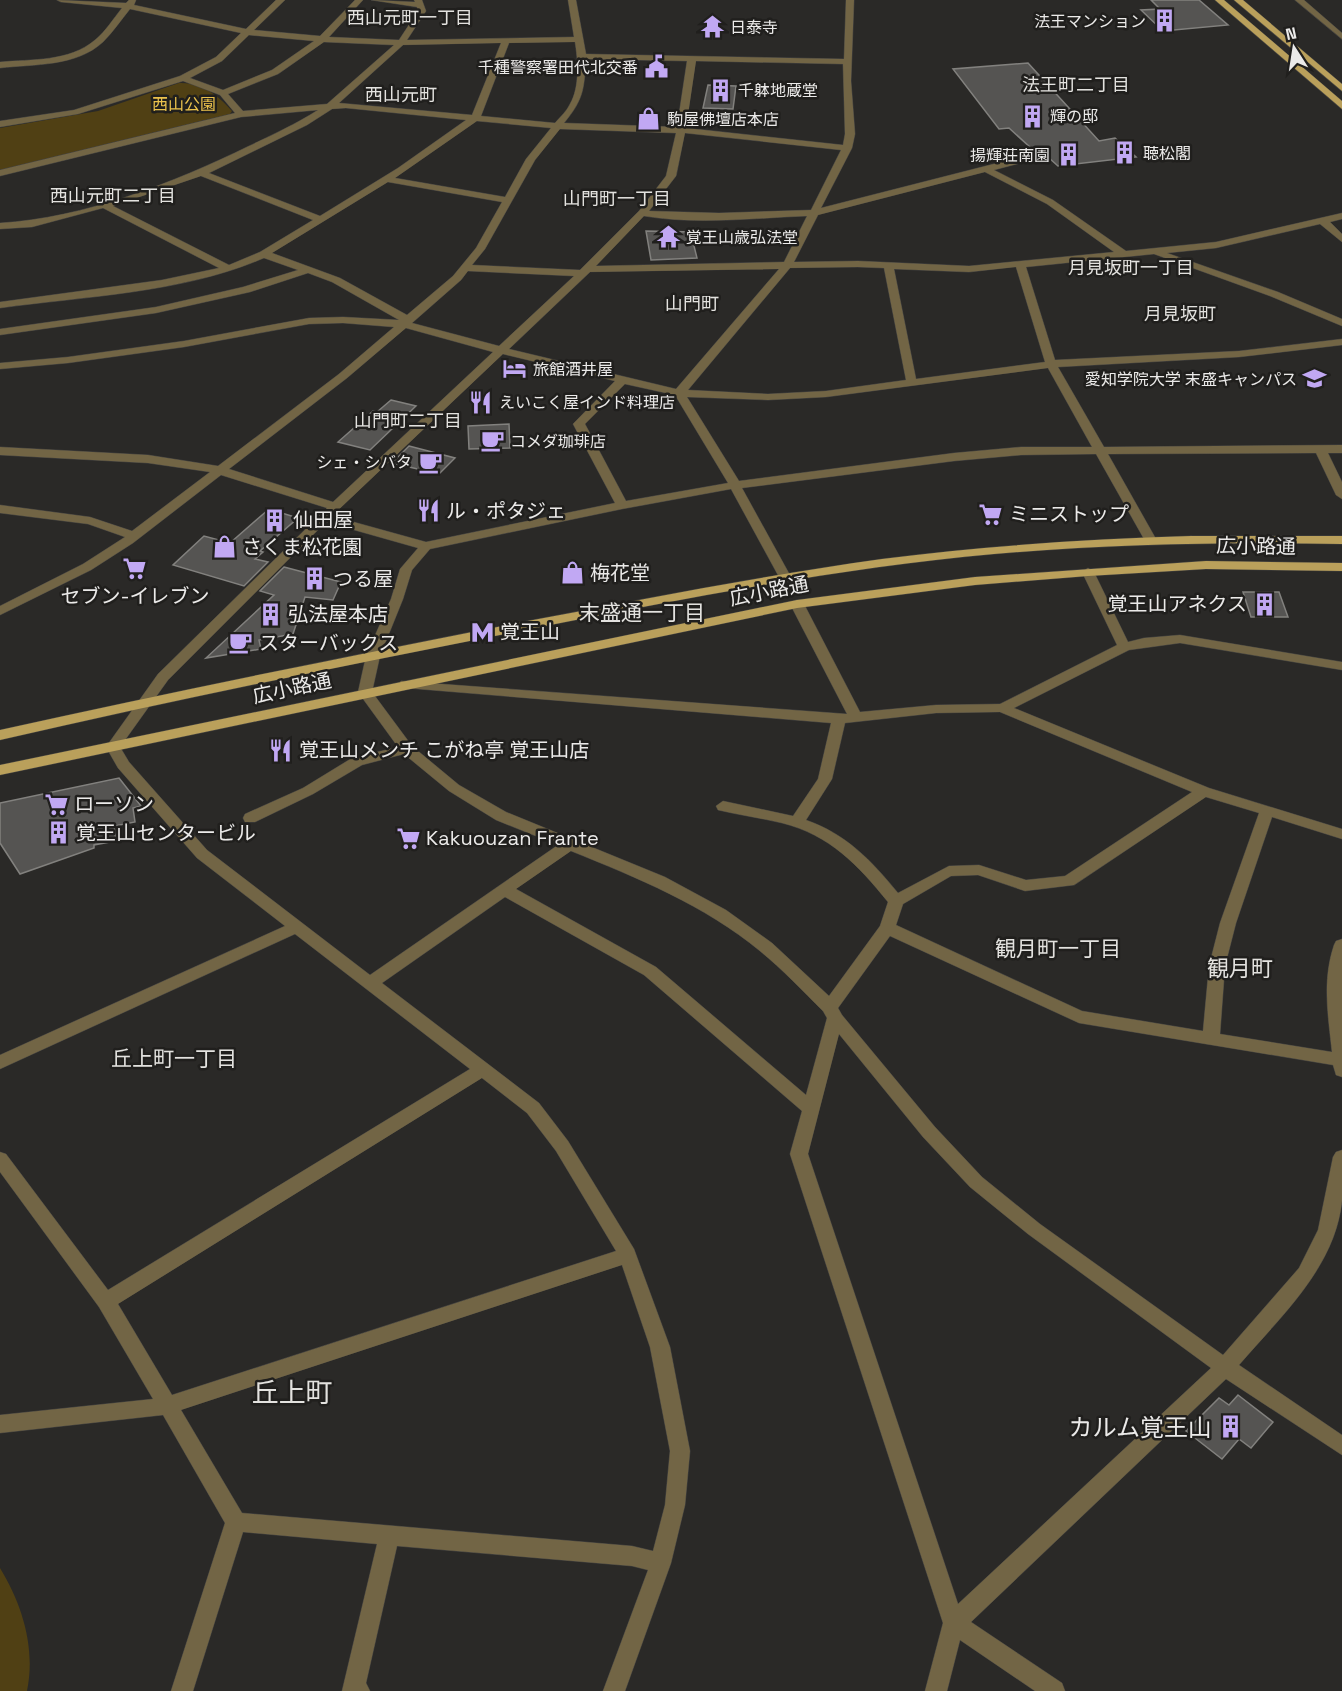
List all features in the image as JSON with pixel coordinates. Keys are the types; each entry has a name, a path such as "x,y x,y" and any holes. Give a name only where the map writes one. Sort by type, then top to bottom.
{"main road":[{"path":"1219,0 1342,106"},
{"path":"1238,0 1342,88"},
{"name":"広小路通","path":"0,735 145,702 373,656 785,577 943,555 1150,539 1342,540"},
{"name":"広小路通","path":"0,770 797,604 964,583 1088,572 1206,566 1342,567"}],"street":[{"path":"61,0 130,3 247,32 322,39 400,43 579,39"},
{"path":"0,124 75,112 183,78 219,59 281,0"},
{"path":"223,93 275,72 322,39 359,0"},
{"path":"0,226 33,224 105,205 201,172 295,128 330,106 400,43 422,11 419,2 375,0"},
{"path":"0,611 87,567 134,536 343,376 405,324 465,268 480,249 531,159 560,126 574,104 580,85 582,56 572,0"},
{"path":"679,393 788,264 847,148 850,134 848,62 850,0"},
{"path":"1299,0 1342,37"},
{"path":"0,65 80,53 100,40 130,3"},
{"path":"0,305 162,283 229,269 264,254 387,179 476,117 506,40"},
{"path":"582,56 848,62"},
{"path":"614,1691 661,1563 675,1505 680,1451 660,1347 628,1256 562,1146 533,1108 202,854 123,765 113,747 163,677 335,507 585,271 642,213 671,176 692,58"},
{"path":"183,78 223,93 241,114"},
{"path":"0,173 241,114 346,105 560,126 681,130 847,148"},
{"path":"642,213 707,216 813,213 1025,159"},
{"path":"986,169 1050,202 1125,255"},
{"path":"201,172 320,219"},
{"path":"387,179 507,200"},
{"path":"105,205 229,269"},
{"path":"465,268 585,271 788,264 969,269 1216,245 1342,216"},
{"path":"1322,220 1342,239"},
{"path":"1156,252 1274,294 1342,323"},
{"path":"264,254 346,285 403,317 405,324"},
{"path":"1020,264 1051,364 1150,539"},
{"path":"888,265 912,384"},
{"path":"0,332 156,310 236,292 307,270"},
{"path":"0,366 68,360 184,344 309,321 405,324 679,393 768,397 826,394 912,384 1051,364 1239,354 1342,342"},
{"path":"622,380 579,424 622,505"},
{"path":"679,393 735,485 785,577"},
{"path":"1320,449 1342,495"},
{"path":"324,518 426,546 622,505 735,485 831,471 1010,452 1342,449"},
{"path":"0,451 148,459 218,470 335,507"},
{"path":"0,509 90,521 134,536"},
{"path":"426,546 406,569 397,600 373,656 364,693 407,748 454,788 501,816 660,881 720,914 765,947 833,1012 929,1132 976,1182 1034,1229 1225,1367 1342,1446"},
{"path":"1088,572 1124,647"},
{"path":"797,604 856,717"},
{"path":"1002,708 1124,647 1144,642 1180,639 1342,666"},
{"path":"406,684 839,719 936,709 1002,708 1204,791 1342,834"},
{"path":"797,822 825,779 839,719"},
{"path":"250,819 308,791 357,761 407,748"},
{"path":"1053,1691 954,1623 799,1154 833,1012 888,928 896,901 919,886 950,871 979,870 1025,886 1070,881 1204,791"},
{"path":"723,806 797,822 839,841 861,861 896,901"},
{"path":"1210,1039 1217,966 1227,923 1267,811"},
{"path":"369,983 570,844"},
{"path":"504,890 650,971 811,1109"},
{"path":"0,1062 297,927"},
{"path":"888,928 1079,1017 1342,1060"},
{"path":"1342,945 1335,961 1335,994 1342,1070"},
{"path":"106,1301 484,1069"},
{"path":"936,1691 954,1623 1225,1367 1306,1274 1327,1230 1342,1157"},
{"path":"0,1159 106,1301 236,1522 182,1691"},
{"path":"0,1424 167,1406 628,1256"},
{"path":"236,1522 632,1556 661,1563"},
{"path":"359,1691 353,1690 389,1536"}],"green space":[{"name":"西山公園","path":"179,83 202,87 232,111 230,114 0,170 0,128 98,111"},
{"path":"0,1568 15,1596 25,1627 30,1659 27,1691 0,1691"}],"building":[{"path":"1151,0 1199,0 1228,25 1163,31 1141,10 1160,9"},
{"path":"1028,63 1099,141 1115,138 1136,157 1058,166 1048,157 1042,158 1009,128 999,129 953,69"},
{"path":"708,85 736,86 733,109 703,108"},
{"path":"646,231 695,232 694,246 697,258 651,260"},
{"path":"391,400 416,406 370,450 338,442 373,411 377,412"},
{"name":"コメダ珈琲店","path":"509,424 510,448 469,449 468,426"},
{"path":"409,446 455,458 439,474 392,463"},
{"path":"269,509 298,518 260,551 263,552 255,559 268,562 244,586 173,565 204,536 230,543"},
{"path":"284,567 341,582 333,600 305,597 293,634 259,640 261,649 206,658 274,595 260,591"},
{"name":"覚王山アネクス","path":"1243,592 1279,592 1288,617 1251,617"},
{"name":"覚王山センタービル","path":"119,778 141,806 133,808 135,822 114,826 116,841 94,845 94,848 20,874 0,843 0,803"},
{"name":"カルム覚王山","path":"1238,1395 1273,1422 1251,1448 1239,1439 1222,1459 1186,1431 1219,1398 1229,1405"}],"place":[{"name":"法王マンション","path":"1164,21"},
{"name":"日泰寺","path":"712,27"},
{"name":"千種警察署田代北交番","path":"656,67"},
{"name":"千躰地蔵堂","path":"720,90"},
{"name":"輝の邸","path":"1032,116"},
{"name":"駒屋佛壇店本店","path":"649,119"},
{"name":"聴松閣","path":"1125,153"},
{"name":"揚輝荘南園","path":"1068,155"},
{"name":"覚王山歳弘法堂","path":"668,237"},
{"name":"旅館酒井屋","path":"515,369"},
{"name":"愛知学院大学 末盛キャンパス","path":"1315,379"},
{"name":"えいこく屋インド料理店","path":"481,402"},
{"name":"コメダ珈琲店","path":"492,441"},
{"name":"シェ・シバタ","path":"430,462"},
{"name":"ル・ポタジェ","path":"428,511"},
{"name":"ミニストップ","path":"991,514"},
{"name":"仙田屋","path":"275,520"},
{"name":"さくま松花園","path":"224,547"},
{"name":"セブン-イレブン","path":"135,569"},
{"name":"梅花堂","path":"572,573"},
{"name":"つる屋","path":"315,579"},
{"name":"覚王山アネクス","path":"1265,604"},
{"name":"弘法屋本店","path":"270,614"},
{"name":"覚王山","path":"482,632"},
{"name":"スターバックス","path":"241,643"},
{"name":"覚王山メンチ こがね亭 覚王山店","path":"281,750"},
{"name":"ローソン","path":"56,804"},
{"name":"覚王山センタービル","path":"58,833"},
{"name":"Kakuouzan Frante","path":"408,838"},
{"name":"カルム覚王山","path":"1230,1427"}],"district":[{"name":"西山元町一丁目","path":"410,17"},
{"name":"法王町二丁目","path":"1076,84"},
{"name":"西山元町","path":"401,94"},
{"name":"西山元町二丁目","path":"113,195"},
{"name":"山門町一丁目","path":"617,198"},
{"name":"月見坂町一丁目","path":"1131,267"},
{"name":"山門町","path":"692,303"},
{"name":"月見坂町","path":"1180,313"},
{"name":"山門町二丁目","path":"408,420"},
{"name":"末盛通一丁目","path":"642,612"},
{"name":"観月町一丁目","path":"1058,948"},
{"name":"観月町","path":"1240,968"},
{"name":"丘上町一丁目","path":"174,1058"},
{"name":"丘上町","path":"292,1392"}]}
